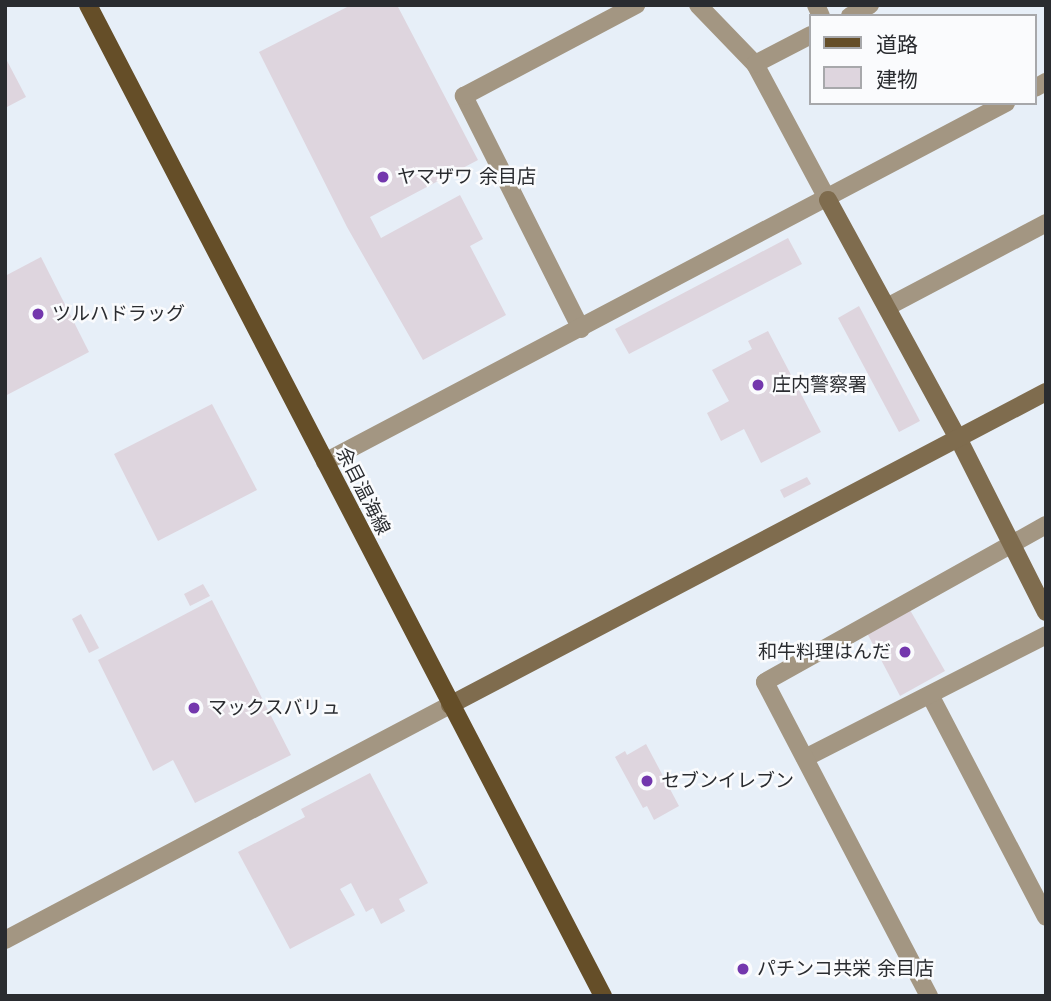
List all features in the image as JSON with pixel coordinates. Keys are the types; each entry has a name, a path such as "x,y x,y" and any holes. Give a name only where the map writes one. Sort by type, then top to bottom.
{"main road":[{"name":"余目温海線","path":"88,5 603,996"}],"street":[{"path":"581,329 464,96 636,5"},
{"path":"698,5 755,64 958,438 1046,612"},
{"path":"854,14 870,5"},
{"path":"755,64 810,36"},
{"path":"325,462 828,200 1002,105"},
{"path":"887,307 1046,223"},
{"path":"5,940 1046,392"},
{"path":"929,996 765,682 1046,525"},
{"path":"805,758 1046,635"},
{"path":"930,695 1046,917"}],"building":[{"name":"ヤマザワ 余目店","path":"351,5 397,5 478,160 370,217 381,238 460,195 483,239 470,246 506,315 423,360 347,227 259,52"},
{"path":"5,57 26,97 5,108"},
{"path":"788,238 802,264 629,354 615,329"},
{"name":"ツルハドラッグ","path":"41,257 89,352 5,396 5,276"},
{"path":"859,306 920,421 899,432 838,318"},
{"name":"庄内警察署","path":"768,331 821,432 761,463 744,429 721,441 707,413 729,401 712,370 752,349 748,341"},
{"path":"212,404 257,490 158,541 114,454"},
{"path":"807,477 811,484 784,498 780,490"},
{"path":"203,584 210,596 190,606 184,594"},
{"name":"マックスバリュ","path":"212,600 291,755 195,803 173,760 153,771 98,660"},
{"name":"和牛料理はんだ","path":"910,610 945,671 900,696 867,633"},
{"path":"81,614 99,648 89,653 72,619"},
{"name":"セブンイレブン","path":"646,744 679,806 654,820 647,806 643,808 615,757 625,751 627,755"},
{"path":"370,773 428,883 399,899 405,911 381,924 373,908 366,912 351,883 340,889 355,915 290,949 238,852 305,817 301,809"}],"place":[{"name":"ヤマザワ 余目店","path":"383,177"},
{"name":"ツルハドラッグ","path":"38,314"},
{"name":"庄内警察署","path":"758,385"},
{"name":"和牛料理はんだ","path":"905,652"},
{"name":"マックスバリュ","path":"194,708"},
{"name":"セブンイレブン","path":"647,781"},
{"name":"パチンコ共栄 余目店","path":"743,969"}]}
